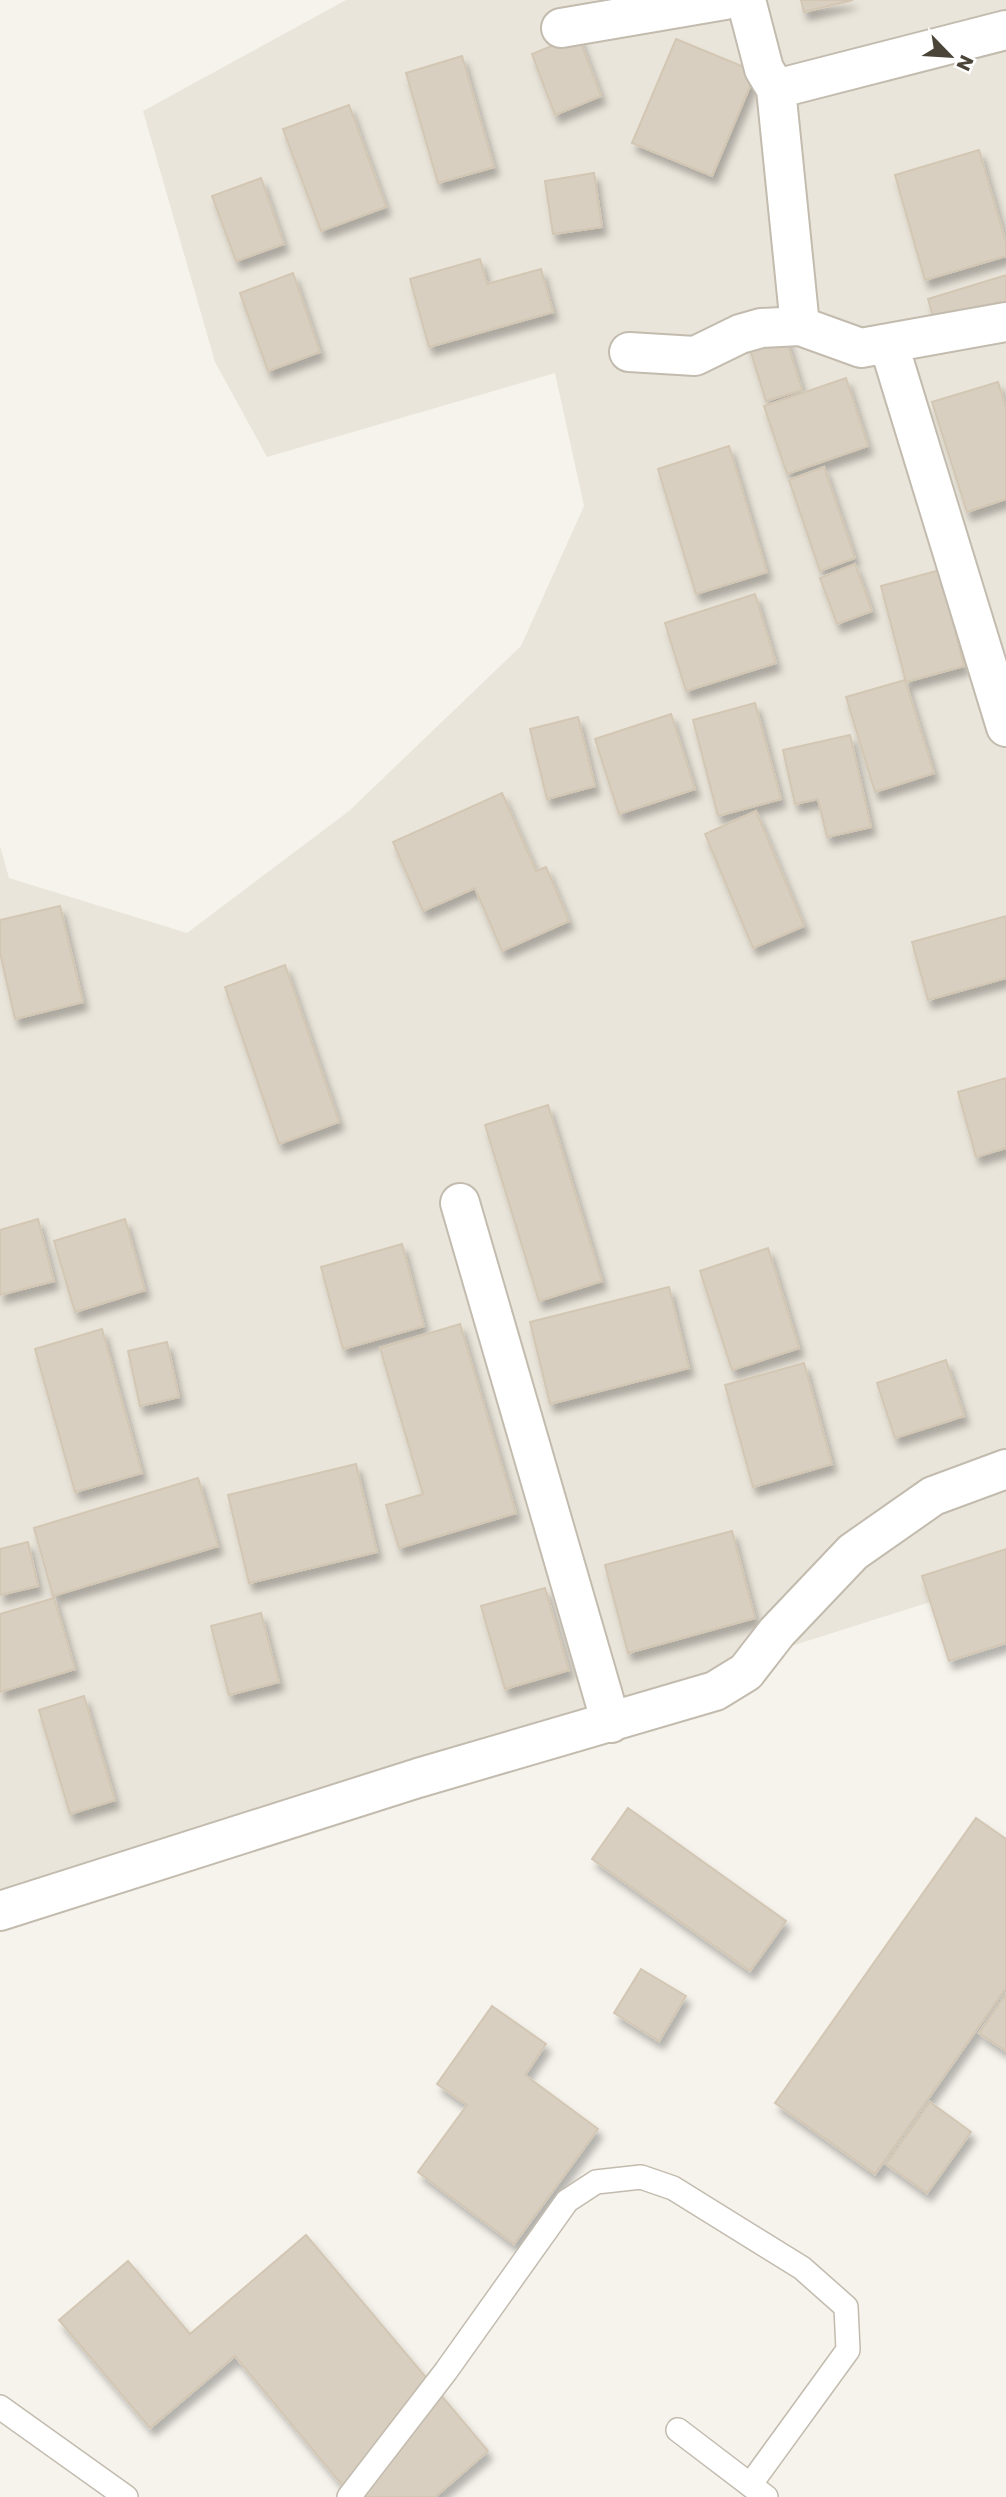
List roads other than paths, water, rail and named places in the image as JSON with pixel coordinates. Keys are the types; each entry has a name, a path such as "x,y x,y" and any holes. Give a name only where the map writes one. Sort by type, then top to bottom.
{"street":[{"path":"561,27 725,0"},
{"path":"746,0 764,69 776,89 800,326"},
{"path":"776,89 1004,39"},
{"path":"629,352 695,356 751,331 800,326 861,348 890,345 1006,322"},
{"path":"890,345 1006,727"},
{"path":"460,1203 611,1723"},
{"path":"0,1911 418,1778 715,1691 746,1672 777,1632 853,1552 933,1496 1006,1469"}],"lane":[{"path":"349,2497 446,2371 567,2201 597,2182 641,2177 673,2188 802,2268 846,2307 848,2350 758,2491 678,2430"},
{"path":"0,2407 126,2497"}]}
